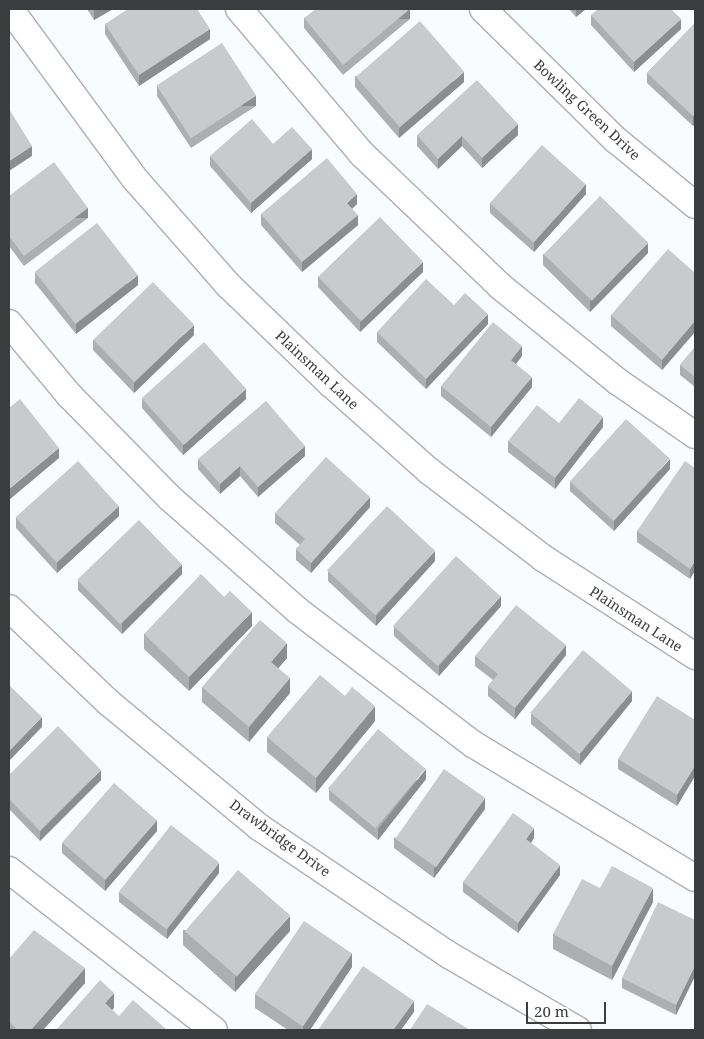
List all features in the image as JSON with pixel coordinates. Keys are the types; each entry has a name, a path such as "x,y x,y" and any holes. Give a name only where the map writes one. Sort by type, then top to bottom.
{"street":[{"name":"Plainsman Lane","path":"10,9 135,179 228,285 331,384 429,471 543,558 695,656"},
{"path":"239,9 362,154 500,286 617,381 695,435"},
{"name":"Bowling Green Drive","path":"483,9 616,140 695,205"},
{"path":"9,323 69,395 170,498 296,610 473,744 695,878"},
{"name":"Drawbridge Drive","path":"9,608 108,702 259,827 449,955 578,1030"},
{"path":"9,870 214,1030"}],"building":[{"path":"128,9 197,9 210,29 139,75 105,24"},
{"path":"316,9 410,9 343,65 304,18"},
{"path":"598,9 671,9 681,19 634,62 591,15"},
{"path":"420,21 464,72 400,127 356,77"},
{"path":"695,23 695,114 693,116 647,73"},
{"path":"222,43 256,96 191,138 157,85"},
{"path":"477,80 518,124 482,158 462,136 438,159 417,135"},
{"path":"9,109 32,146 9,161"},
{"path":"252,119 273,144 292,127 312,149 251,203 210,156"},
{"path":"542,145 586,184 534,242 490,203"},
{"path":"327,158 357,194 347,203 358,215 302,262 261,214"},
{"path":"54,162 88,208 24,256 9,236 9,196"},
{"path":"600,196 648,243 592,301 544,254"},
{"path":"380,217 423,262 361,321 318,277"},
{"path":"97,223 138,275 75,324 35,272"},
{"path":"668,249 695,273 695,321 662,360 611,315"},
{"path":"426,279 454,305 465,293 488,314 426,379 377,332"},
{"path":"153,282 194,324 134,382 93,340"},
{"path":"493,322 522,346 511,360 532,377 491,427 441,386"},
{"path":"204,342 246,389 184,445 142,398"},
{"path":"695,347 695,377 680,365"},
{"path":"579,398 603,417 555,478 508,441 537,405 559,423"},
{"path":"20,399 59,448 9,489 9,408"},
{"path":"266,401 305,446 258,487 240,466 220,484 198,459"},
{"path":"626,419 670,458 614,521 570,481"},
{"path":"326,457 370,497 311,563 296,549 305,539 275,513"},
{"path":"78,461 119,506 56,563 16,517"},
{"path":"685,461 695,468 695,561 690,569 637,531"},
{"path":"387,506 435,551 375,615 327,570"},
{"path":"139,520 182,565 120,624 77,580"},
{"path":"456,556 501,596 438,666 393,626"},
{"path":"201,574 224,597 230,591 252,612 189,677 144,634"},
{"path":"516,605 566,645 515,708 488,686 498,674 475,656"},
{"path":"260,620 287,643 271,662 290,678 249,727 202,687"},
{"path":"583,650 632,691 579,754 530,713"},
{"path":"320,675 345,696 352,687 375,706 316,778 267,737"},
{"path":"9,685 42,717 9,751"},
{"path":"657,696 695,720 695,766 677,795 618,759"},
{"path":"58,726 101,770 40,831 9,799 9,775"},
{"path":"378,729 425,769 375,829 328,789"},
{"path":"444,769 485,798 436,867 395,839"},
{"path":"114,783 157,820 105,880 62,843"},
{"path":"513,813 534,828 526,839 560,865 518,923 463,882"},
{"path":"171,825 219,863 167,930 119,892"},
{"path":"612,866 653,888 612,966 553,934 582,879 600,888"},
{"path":"238,870 290,915 237,976 185,931"},
{"path":"658,902 695,920 695,966 676,1005 622,978"},
{"path":"304,921 352,953 303,1026 255,994"},
{"path":"34,930 85,968 31,1030 18,1030 9,1022 9,959"},
{"path":"363,966 414,1001 393,1030 318,1030"},
{"path":"100,980 114,993 105,1003 119,1016 133,1000 166,1029 56,1030"},
{"path":"427,1004 470,1030 410,1030"}]}
